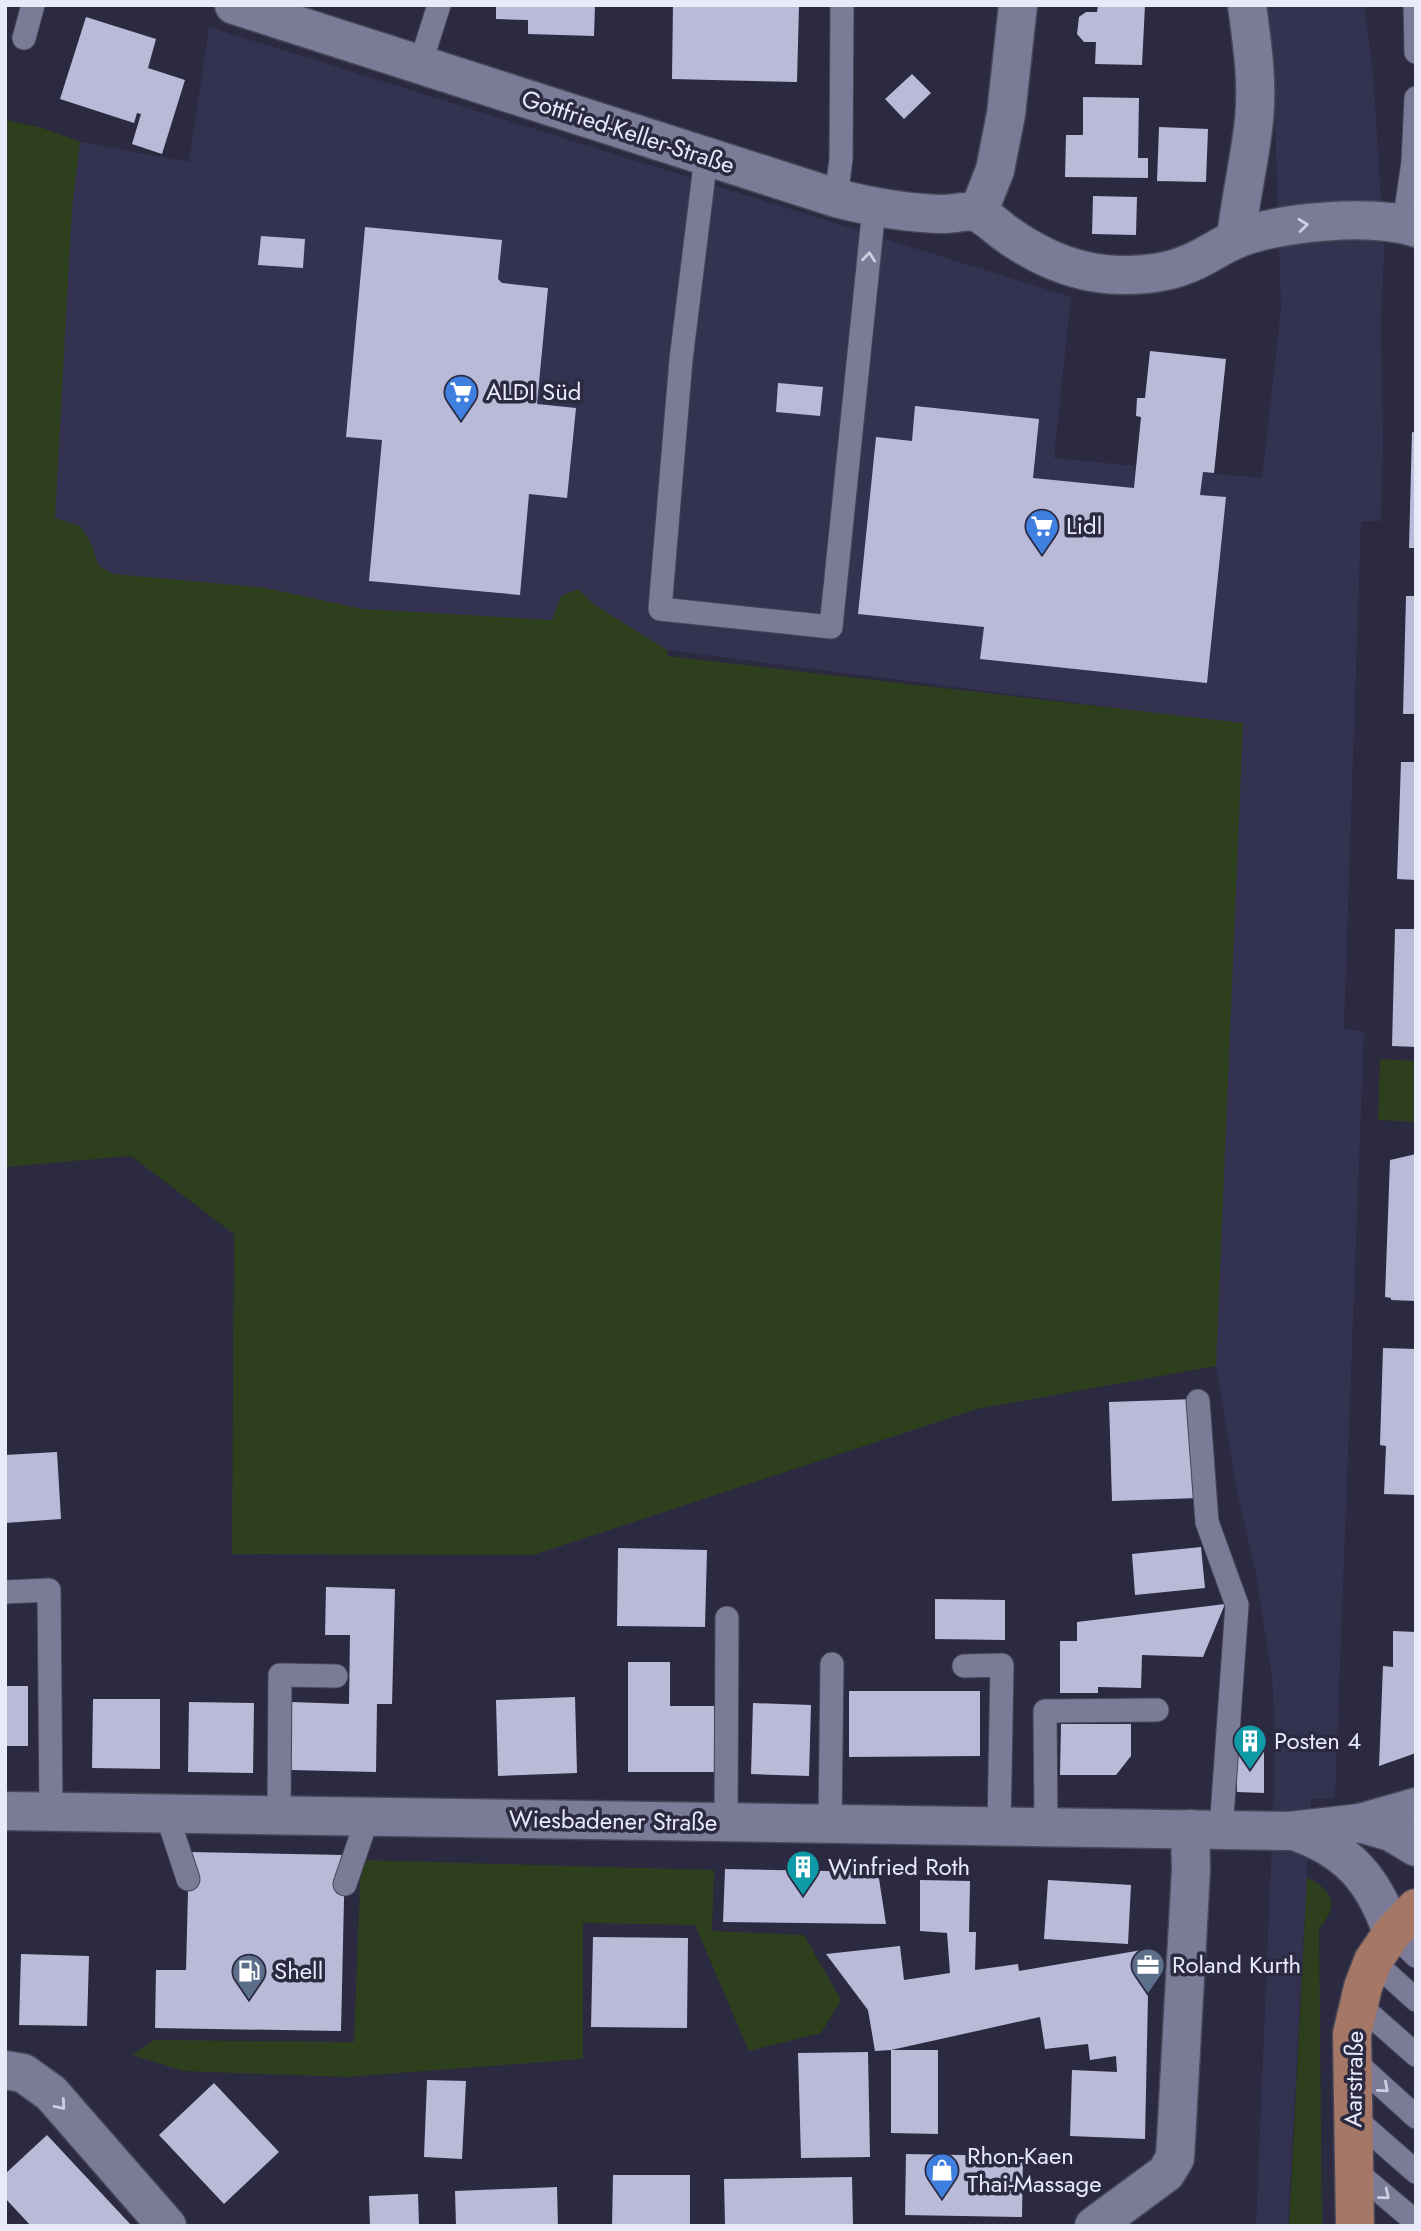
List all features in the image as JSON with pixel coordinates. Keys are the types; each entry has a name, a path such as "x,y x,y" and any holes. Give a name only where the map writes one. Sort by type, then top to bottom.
{"main road":[{"name":"Aarstraße","path":"1357,2224 1353,2169 1352,2034 1358,2004 1399,1939"}],"street":[{"name":"Gottfried-Keller-Straße","path":"234,5 836,198 874,208 944,215 978,213"},
{"path":"1018,5 1006,114 995,170 978,213 1029,248 1090,273 1143,274 1184,266 1236,239 1264,230 1361,221 1410,226"},
{"path":"1236,239 1239,205 1254,121 1255,76 1247,5"},
{"name":"Wiesbadener Straße","path":"5,1811 1294,1831 1360,1823 1416,1807"},
{"name":"Wiesbadener Straße","path":"1360,1823 1391,1832 1416,1847"},
{"path":"1094,2226 1166,2173 1175,2158 1191,1870 1206,1829"},
{"name":"Wiesbadener Straße","path":"1294,1831 1331,1847 1363,1875 1375,1892 1399,1939"},
{"path":"5,2070 23,2073 51,2093 167,2226"}],"lane":[{"path":"24,38 33,5"},
{"path":"420,65 439,5"},
{"path":"836,198 841,159 842,5"},
{"path":"1415,5 1416,52"},
{"path":"1410,226 1416,98"},
{"path":"706,157 681,360 660,608 831,627 874,208"},
{"path":"1198,1401 1207,1522 1237,1605 1206,1829"},
{"path":"5,1592 49,1590 51,1811"},
{"path":"726,1823 727,1618"},
{"path":"830,1824 832,1664"},
{"path":"964,1666 1002,1665 999,1827"},
{"path":"279,1814 280,1675 336,1676"},
{"path":"1046,1827 1045,1711 1157,1710"},
{"path":"166,1812 188,1879"},
{"path":"345,1884 368,1816"},
{"path":"1399,1939 1416,2000"},
{"path":"1358,2004 1416,2055"},
{"path":"1352,2059 1416,2117"},
{"path":"1352,2116 1416,2172"},
{"path":"1353,2169 1416,2222"}],"shaded area":[{"path":"1265,5 1364,5 1373,71 1384,250 1381,325 1381,521 1361,521 1344,1029 1364,1031 1335,1798 1311,1799 1288,2226 1256,2226 1274,1791 1274,1712 1272,1677 1255,1568 1237,1493 1216,1366 1242,724 667,650 552,620 362,609 266,588 113,574 99,566 90,541 55,519 72,209 80,142 189,162 209,27 1071,297 1054,458 1262,478 1281,309 1274,88"}],"green space":[{"path":"5,120 43,128 80,142 72,209 55,518 80,526 90,541 99,566 113,574 266,588 362,609 552,620 561,596 578,589 595,605 667,650 668,656 1243,723 1216,1366 977,1409 533,1555 232,1554 234,1234 131,1156 5,1167"},
{"path":"1380,1059 1416,1061 1416,1122 1378,1120"},
{"path":"361,1860 714,1870 712,1931 804,1935 841,2000 821,2033 749,2051 695,1925 583,1923 583,2059 346,2077 184,2071 132,2055 154,2040 354,2042"},
{"path":"1307,1877 1323,1888 1331,1899 1330,1912 1319,1929 1322,2226 1289,2226"}],"building":[{"path":"496,5 595,5 594,36 528,34 528,20 496,19"},
{"path":"673,5 799,5 797,82 672,79"},
{"path":"1098,5 1145,5 1142,65 1095,64 1096,42 1084,42 1077,34 1079,17 1086,12 1097,12"},
{"path":"86,17 156,39 148,68 185,80 162,154 132,144 141,114 137,113 134,123 60,99"},
{"path":"912,74 931,93 904,119 885,99"},
{"path":"1083,97 1139,98 1138,158 1148,158 1148,178 1065,177 1066,135 1083,135"},
{"path":"1159,127 1208,129 1206,182 1157,181"},
{"path":"1093,196 1137,197 1136,235 1092,234"},
{"name":"ALDI Süd","path":"365,227 502,240 498,279 502,283 548,288 537,404 576,408 567,498 529,494 520,595 369,581 382,440 346,437"},
{"path":"261,236 305,239 303,268 258,265"},
{"name":"Lidl","path":"1150,351 1226,359 1214,473 1203,472 1200,495 1226,497 1207,683 980,659 984,627 858,614 876,437 912,441 915,406 1039,419 1033,478 1134,488 1141,417 1136,416 1137,398 1145,398"},
{"path":"778,383 823,387 820,416 776,412"},
{"path":"1412,432 1416,433 1416,548 1409,548"},
{"path":"1406,596 1416,596 1416,714 1403,714"},
{"path":"1401,762 1416,762 1416,880 1397,879"},
{"path":"1395,929 1416,929 1416,1047 1392,1046"},
{"path":"1416,1154 1416,1301 1391,1300 1385,1297 1390,1160"},
{"path":"1383,1348 1416,1349 1416,1495 1384,1494 1386,1446 1380,1445"},
{"path":"1195,1399 1199,1498 1112,1501 1109,1402"},
{"path":"57,1452 61,1519 5,1523 5,1455"},
{"path":"1201,1547 1205,1588 1135,1595 1132,1554"},
{"path":"618,1548 707,1550 705,1627 617,1626"},
{"path":"326,1587 395,1589 392,1704 377,1704 376,1772 291,1770 292,1702 349,1704 350,1635 325,1635"},
{"path":"935,1599 1005,1600 1005,1640 935,1639"},
{"path":"1225,1604 1203,1657 1142,1655 1141,1688 1098,1687 1098,1693 1060,1693 1060,1641 1077,1641 1077,1622"},
{"path":"1393,1631 1416,1632 1416,1753 1379,1766 1383,1666 1393,1667"},
{"path":"628,1662 670,1662 670,1706 714,1706 714,1772 628,1772"},
{"path":"5,1686 28,1686 28,1746 5,1746"},
{"path":"849,1691 980,1691 980,1756 849,1757"},
{"path":"575,1697 577,1773 498,1776 496,1700"},
{"path":"93,1699 160,1699 160,1769 92,1768"},
{"path":"189,1702 254,1703 253,1773 188,1772"},
{"path":"753,1703 811,1705 809,1776 751,1774"},
{"path":"1061,1724 1131,1724 1131,1756 1116,1775 1060,1775"},
{"name":"Posten 4","path":"1264,1750 1264,1793 1237,1792 1237,1751"},
{"path":"189,1852 345,1855 341,2031 155,2028 156,1970 186,1970"},
{"name":"Winfried Roth","path":"725,1869 878,1872 886,1924 723,1922"},
{"path":"920,1880 970,1881 969,1932 976,1932 975,1970 1018,1964 1019,1971 1142,1950 1148,1995 1145,2139 1070,2136 1072,2070 1117,2072 1116,2056 1090,2060 1088,2044 1045,2049 1040,2017 891,2050 875,2051 868,2010 826,1954 900,1946 904,1980 950,1973 947,1933 920,1931"},
{"path":"1048,1880 1131,1885 1128,1944 1044,1939"},
{"path":"593,1937 688,1938 687,2028 591,2027"},
{"path":"21,1954 89,1956 87,2026 19,2025"},
{"path":"891,2050 938,2050 938,2134 891,2133"},
{"path":"868,2052 870,2157 801,2158 798,2053"},
{"path":"427,2080 466,2081 462,2159 424,2157"},
{"path":"214,2083 279,2152 224,2204 159,2135"},
{"path":"47,2135 132,2226 31,2226 5,2198 5,2174"},
{"path":"906,2154 1023,2156 1022,2217 905,2215"},
{"path":"613,2175 690,2175 690,2226 612,2226"},
{"path":"852,2177 853,2226 725,2226 724,2179"},
{"path":"557,2187 558,2226 456,2226 455,2191"},
{"path":"418,2194 419,2226 370,2226 369,2196"}],"place":[{"name":"ALDI Süd","path":"461,422"},
{"name":"Lidl","path":"1042,556"},
{"name":"Posten 4","path":"1250,1771"},
{"name":"Winfried Roth","path":"803,1897"},
{"name":"Roland Kurth","path":"1148,1995"},
{"name":"Shell","path":"249,2001"},
{"name":"Rhon-Kaen Thai-Massage","path":"942,2200"}]}
